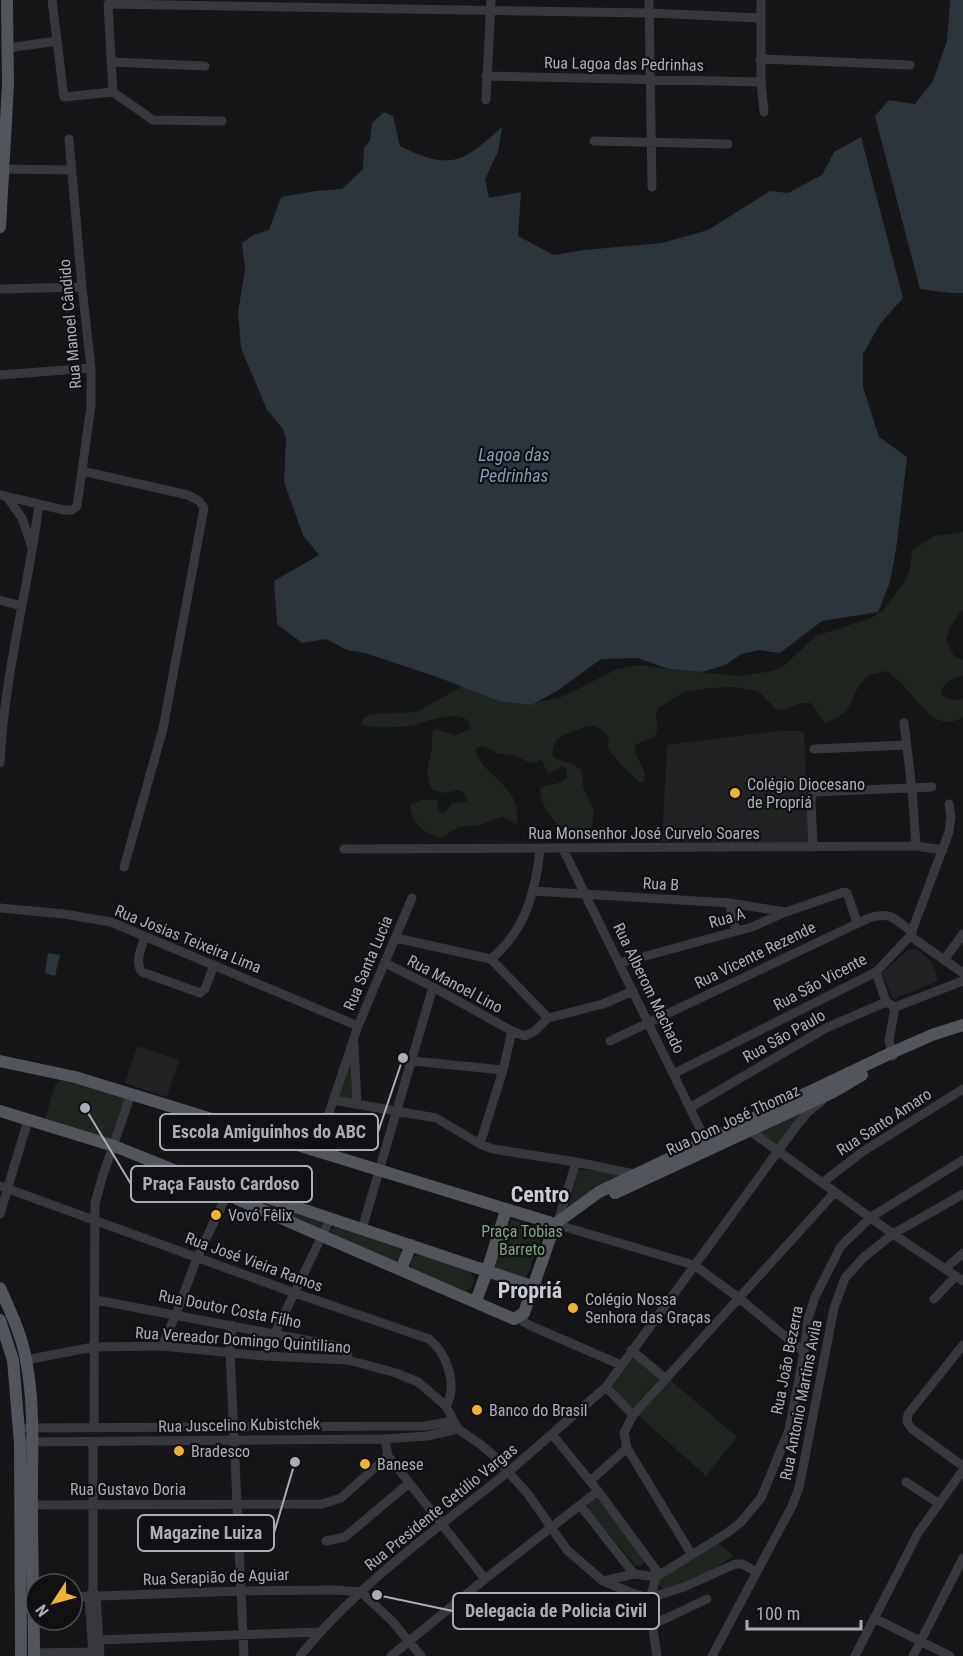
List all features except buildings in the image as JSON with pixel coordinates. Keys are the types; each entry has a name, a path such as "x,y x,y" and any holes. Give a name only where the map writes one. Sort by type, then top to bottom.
{"main road":[{"path":"0,227 4,169 3,112 8,48 7,0"},
{"path":"745,1127 799,1102 912,1043 963,1025"},
{"name":"Rua Dom José Thomaz","path":"799,1102 833,1092 892,1054"},
{"path":"0,1061 75,1077 506,1210 557,1223"},
{"path":"0,1111 114,1146 229,1190 242,1189 534,1287"},
{"name":"Rua Dom José Thomaz","path":"641,1176 706,1140 745,1127"},
{"name":"Rua Dom José Thomaz","path":"641,1176 745,1127"},
{"path":"229,1190 237,1199 476,1301 510,1318 518,1318 525,1313 557,1223 592,1197 641,1176"},
{"path":"476,1301 506,1210"},
{"path":"401,1269 411,1245"},
{"path":"0,1288 18,1332 26,1360 31,1429 26,1442 20,1597 21,1656"},
{"path":"0,1320 13,1360 17,1426 26,1442"},
{"path":"25,1505 32,1572"},
{"path":"34,1632 34,1654"},
{"path":"20,1637 34,1637"}],"street":[{"path":"52,0 64,97 113,92 153,120 222,121"},
{"path":"486,100 491,0"},
{"path":"650,0 652,187"},
{"path":"761,0 760,58 764,112"},
{"path":"113,92 108,4 340,4 490,11 649,13 761,18"},
{"path":"8,48 57,41"},
{"path":"760,58 910,65"},
{"path":"111,62 206,66"},
{"name":"Rua Lagoa das Pedrinhas","path":"486,76 761,82"},
{"name":"Rua Manoel Cândido","path":"39,504 69,510 77,506 92,406 92,368 82,288 69,139"},
{"path":"594,141 728,144"},
{"path":"4,169 71,170"},
{"path":"0,289 82,288"},
{"path":"0,375 92,368"},
{"path":"82,471 188,495 199,501 204,508 163,729 124,867"},
{"path":"0,763 1,723 21,606 33,553 39,504 3,496"},
{"path":"3,496 22,518 33,553"},
{"path":"0,600 21,606"},
{"path":"904,723 916,846"},
{"path":"814,749 906,744"},
{"path":"813,847 811,801 813,793 932,787"},
{"name":"Rua São Vicente","path":"675,1073 876,972 911,934 949,832 949,804"},
{"name":"Rua Monsenhor José Curvelo Soares","path":"344,849 916,846 943,850"},
{"path":"491,959 506,946 516,932 534,891 540,849"},
{"name":"Rua Alberom Machado","path":"563,849 706,1140"},
{"name":"Rua B","path":"534,891 729,903 786,912"},
{"name":"Rua A","path":"620,963 762,923 840,893 847,892 858,922"},
{"name":"Rua Santa Lucia","path":"316,1152 358,1026 412,898"},
{"path":"729,903 736,931"},
{"name":"Rua Josias Teixeira Lima","path":"0,908 64,914 111,922 358,1026"},
{"name":"Rua Vicente Rezende","path":"610,1041 858,922 886,914 911,934"},
{"path":"911,934 963,973"},
{"path":"944,960 963,934"},
{"path":"144,936 138,962 140,970 197,993 202,992 214,965"},
{"path":"396,938 491,959 548,1018"},
{"name":"Rua Manoel Lino","path":"385,963 512,1031"},
{"path":"876,972 886,1002 895,1007 963,981"},
{"path":"362,1229 433,987"},
{"path":"480,1144 503,1070 512,1031 528,1036 548,1018 603,1004 633,992"},
{"name":"Rua São Paulo","path":"691,1107 826,1028 886,1002"},
{"path":"892,1054 890,1030 895,1007"},
{"path":"354,1040 357,1104"},
{"path":"413,1061 503,1070"},
{"name":"Rua Santo Amaro","path":"822,1183 862,1152 963,1089"},
{"name":"Rua Presidente Getúlio Vargas","path":"300,1656 319,1632 361,1592 442,1524 509,1472 606,1387 808,1112 833,1092"},
{"path":"94,1427 93,1347 97,1192 131,1094"},
{"path":"333,1100 436,1118 480,1144 506,1152 576,1162 641,1176"},
{"path":"0,1214 4,1188 28,1120"},
{"path":"745,1127 959,1279 934,1299"},
{"name":"Rua João Bezerra","path":"657,1576 727,1533 740,1523 761,1498 789,1430 808,1319 825,1274 841,1246 871,1217 963,1161"},
{"path":"576,1162 557,1223 694,1265 739,1298 804,1352"},
{"name":"Rua José Vieira Ramos","path":"4,1188 432,1341 446,1365 452,1382 451,1398 446,1406"},
{"path":"162,1346 197,1257 229,1190"},
{"path":"692,1555 627,1448 624,1433 633,1415 665,1378 835,1192"},
{"name":"Rua Antonio Martins Avila","path":"712,1656 799,1488 834,1308 845,1278 852,1269 893,1234 963,1194"},
{"path":"264,1356 330,1219"},
{"path":"945,1269 963,1253"},
{"name":"Rua Doutor Costa Filho","path":"96,1300 275,1332 342,1347 347,1351 348,1360"},
{"path":"518,1318 529,1325 621,1365"},
{"path":"232,1325 230,1352 244,1656"},
{"path":"855,1656 918,1533 963,1468 912,1430 907,1422 908,1414 963,1345"},
{"name":"Rua Vereador Domingo Quintiliano","path":"26,1360 93,1347 162,1346 264,1356 348,1360 412,1378 446,1406"},
{"path":"631,1350 665,1378"},
{"path":"606,1387 633,1415"},
{"path":"446,1406 455,1425 468,1436 466,1439 480,1447 509,1472 576,1560 603,1581 649,1598 684,1587 735,1564 742,1564 757,1572"},
{"name":"Rua Juscelino Kubistchek","path":"26,1442 385,1439 455,1425"},
{"name":"Rua Juscelino Kubistchek","path":"17,1426 31,1429 234,1426 426,1431"},
{"path":"76,1427 78,1443"},
{"path":"552,1434 598,1491 657,1576"},
{"path":"385,1439 387,1456 485,1579"},
{"path":"93,1442 95,1655"},
{"path":"590,1481 627,1448"},
{"name":"Rua Gustavo Doria","path":"25,1505 322,1504 340,1498 351,1491 387,1456"},
{"path":"906,1482 938,1503"},
{"path":"326,1541 345,1537 409,1483"},
{"path":"391,1656 598,1491"},
{"path":"580,1505 634,1574"},
{"path":"913,1656 963,1558"},
{"path":"603,1581 634,1574 657,1576"},
{"path":"657,1576 649,1598 657,1656"},
{"name":"Rua Serapião de Aguiar","path":"84,1595 240,1591 361,1592"},
{"path":"361,1592 410,1640 421,1656"},
{"path":"93,1594 99,1640 95,1655"},
{"path":"20,1597 24,1597"},
{"path":"652,1625 707,1599"},
{"path":"874,1618 950,1656"},
{"path":"99,1640 319,1632"},
{"path":"34,1654 95,1655"}],"shaded area":[{"name":"Colégio Diocesano de Propriá","path":"778,731 804,731 809,843 662,841 667,745"},
{"path":"915,949 932,962 938,981 893,999 882,973 908,950"},
{"path":"137,1046 179,1060 167,1097 125,1083"}],"green space":[{"path":"963,532 963,608 951,626 946,640 954,656 963,660 963,676 950,680 941,691 944,697 955,700 963,699 963,717 955,721 940,721 928,713 887,671 867,677 859,686 848,709 825,723 811,703 802,703 778,711 758,691 735,687 684,692 658,708 655,736 635,745 645,777 644,782 638,781 612,755 608,747 609,738 596,727 585,727 560,737 554,745 553,756 582,771 583,787 594,811 592,827 584,833 575,834 558,825 545,808 541,798 540,788 561,782 567,777 567,771 563,766 548,774 542,760 530,763 514,755 498,754 481,746 476,748 479,758 513,798 517,809 517,823 502,817 480,825 459,827 440,838 419,826 413,817 410,805 422,800 435,799 439,811 443,814 452,804 467,801 464,793 459,790 445,793 433,790 428,780 428,770 434,729 456,735 470,729 470,723 464,718 449,716 402,727 361,725 363,719 371,714 416,712 463,686 536,697 541,701 559,698 617,669 640,665 740,676 773,671 786,664 816,636 871,618 883,610 905,581 912,551 934,536"},
{"path":"757,803 785,803 785,822 758,822"},
{"path":"352,1053 354,1100 337,1097"},
{"path":"63,1080 126,1098 110,1138 48,1121 45,1118 56,1083"},
{"path":"796,1112 801,1115 778,1146 756,1130"},
{"path":"579,1169 625,1174 568,1209"},
{"path":"233,1190 322,1221 322,1226 318,1229"},
{"name":"Praça Tobias Barreto","path":"511,1219 544,1230 526,1279 494,1269"},
{"path":"336,1225 398,1246 401,1252 398,1259 393,1262 333,1236 331,1230"},
{"path":"419,1253 470,1270 474,1281 471,1288 465,1291 411,1270 410,1260"},
{"path":"635,1356 659,1378 632,1409 611,1389"},
{"path":"669,1379 737,1437 706,1476 638,1415"},
{"path":"594,1498 598,1499 645,1560 644,1564 635,1565 589,1510 588,1502"},
{"path":"718,1543 734,1556 700,1577 680,1585 662,1588 657,1583 660,1579"}],"water":[{"path":"950,0 963,0 963,293 920,289 875,116 889,100 915,104 933,81 947,41"},
{"name":"Lagoa das Pedrinhas","path":"384,112 393,116 400,146 432,159 455,159 466,155 502,127 498,152 485,179 489,198 521,192 518,236 554,255 662,243 708,230 770,191 788,193 822,175 834,152 861,137 903,298 880,324 863,354 863,387 879,437 907,457 890,582 878,612 822,621 780,653 759,650 742,654 725,665 702,672 669,669 637,658 601,659 557,691 531,705 499,701 437,677 365,653 347,650 326,639 302,643 277,624 274,581 319,555 303,535 284,482 286,439 283,429 267,410 241,348 238,312 245,270 242,243 253,235 269,230 281,197 342,189 363,169 364,148 370,140 372,123"},
{"path":"48,953 60,955 55,976 45,973"}],"place":[{"name":"Colégio Diocesano de Propriá","path":"735,793"},
{"name":"Escola Amiguinhos do ABC","path":"403,1058"},
{"name":"Praça Fausto Cardoso","path":"85,1108"},
{"name":"Vovó Fêlix","path":"216,1215"},
{"name":"Colégio Nossa Senhora das Graças","path":"573,1308"},
{"name":"Banco do Brasil","path":"477,1410"},
{"name":"Bradesco","path":"179,1451"},
{"name":"Magazine Luiza","path":"295,1462"},
{"name":"Banese","path":"365,1464"},
{"name":"Delegacia de Policia Civil","path":"377,1595"}],"district":[{"name":"Centro","path":"540,1194"},
{"name":"Propriá","path":"530,1290"}]}
